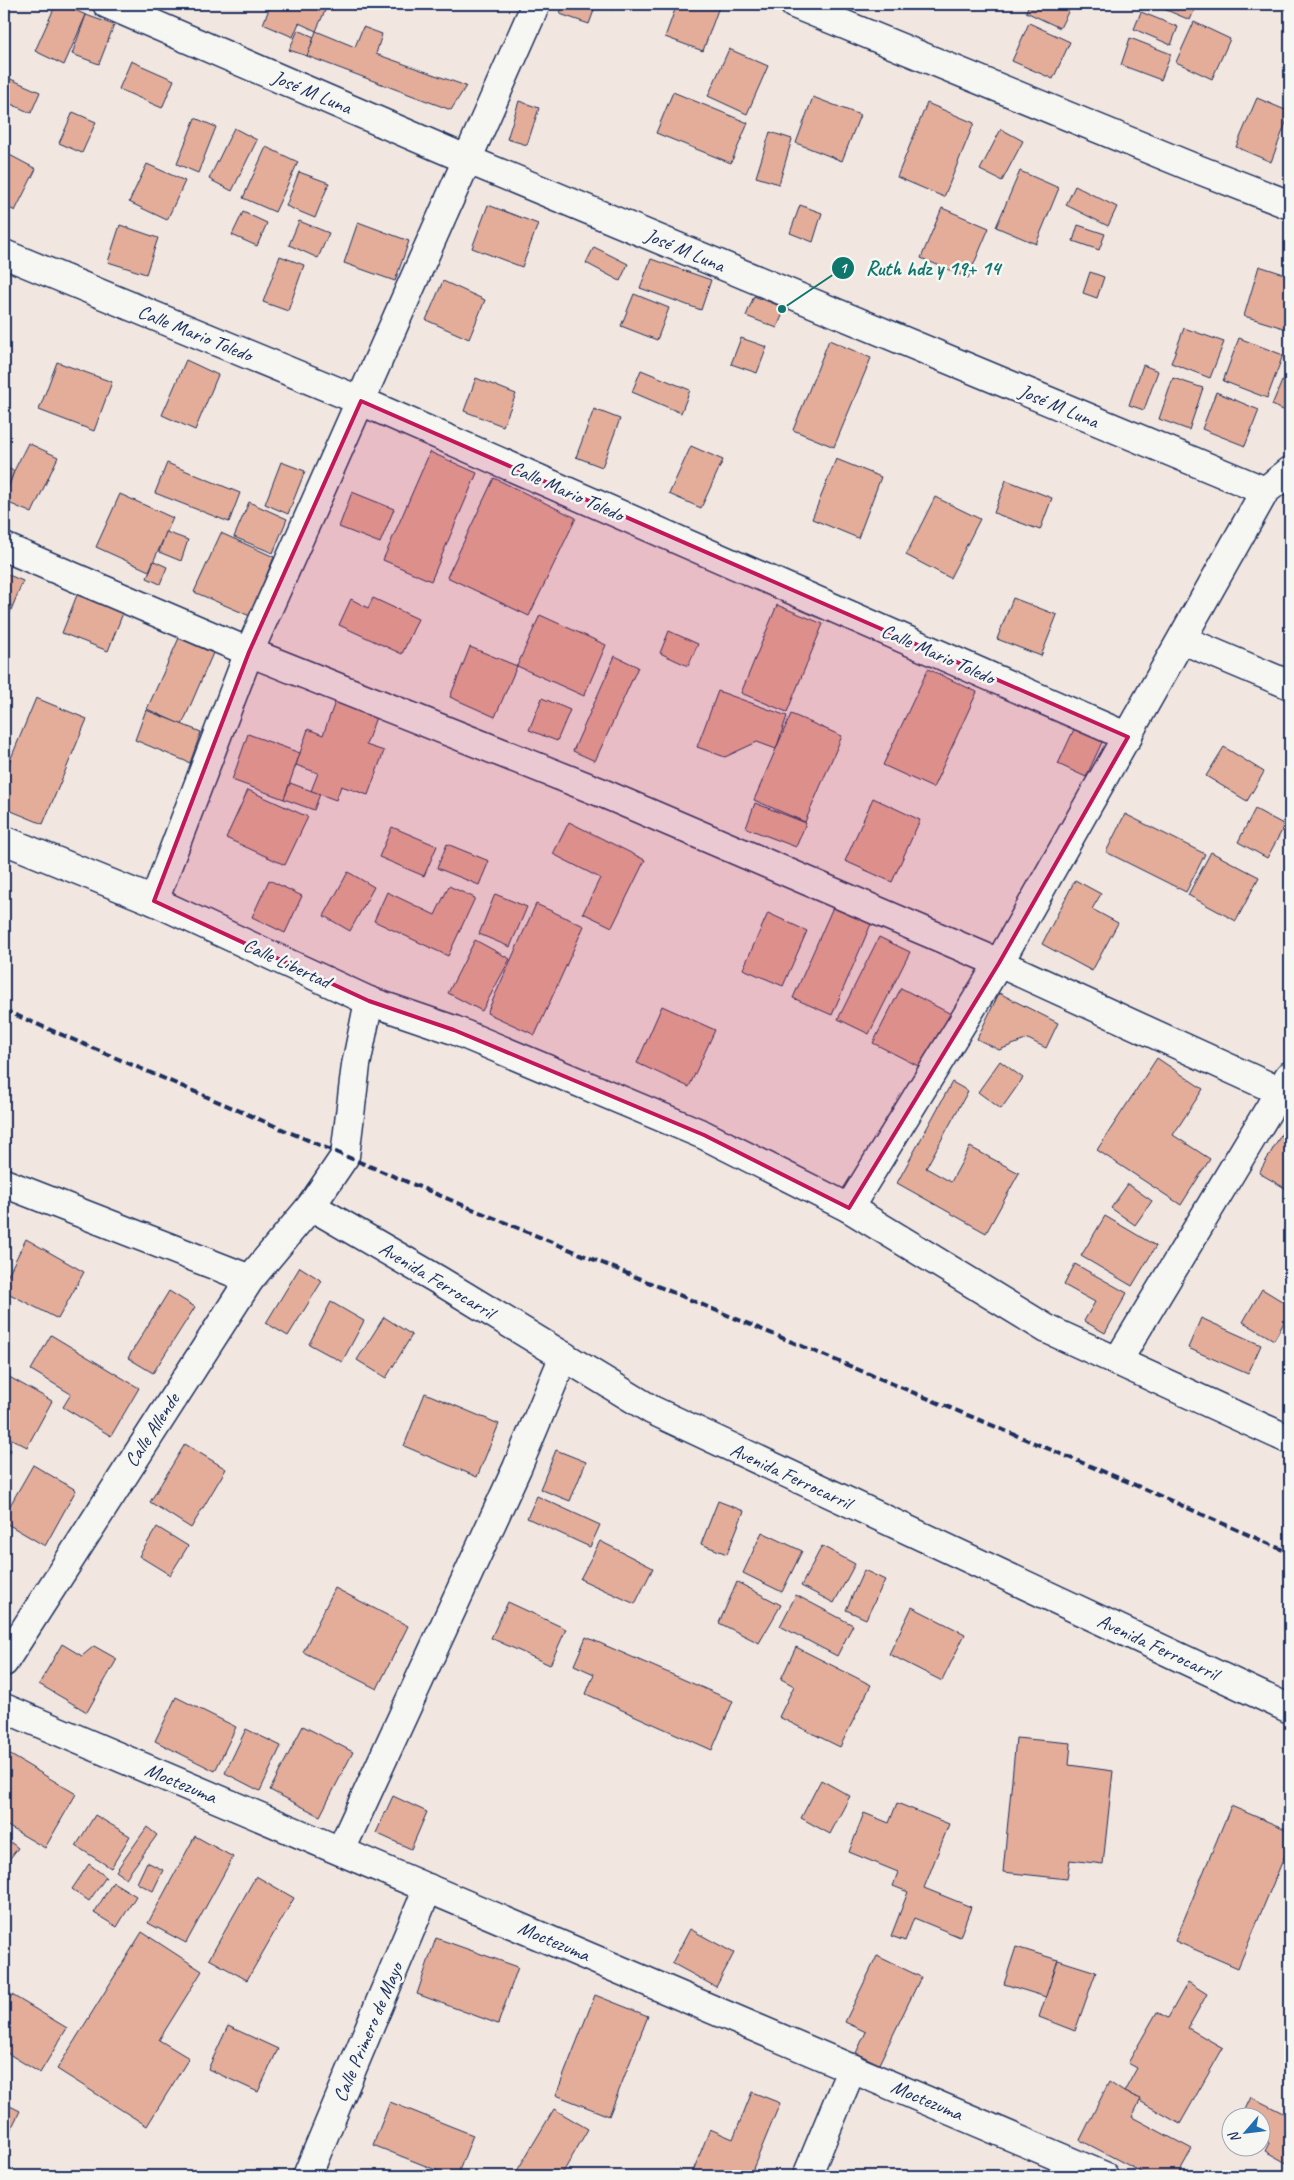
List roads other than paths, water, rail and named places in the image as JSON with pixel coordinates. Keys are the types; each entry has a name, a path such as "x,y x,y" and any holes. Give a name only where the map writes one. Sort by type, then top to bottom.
{"street":[{"name":"José M Luna","path":"107,4 466,159 1265,491"},
{"path":"154,901 249,652 536,4"},
{"path":"794,4 1192,167 1290,205"},
{"name":"Calle Mario Toledo","path":"4,254 361,401 1128,736"},
{"path":"849,1208 999,963 1183,640 1265,491 1290,472"},
{"path":"4,547 249,652 600,792 1287,1087 1117,1362"},
{"path":"1183,640 1290,685"},
{"name":"Calle Libertad","path":"4,840 154,901 369,1001 454,1030 704,1135 849,1208 1046,1329 1290,1440"},
{"path":"311,1206 344,1156 356,1065 369,1001"},
{"path":"4,1183 250,1279"},
{"name":"Calle Allende","path":"4,1662 250,1279 311,1206"},
{"name":"Avenida Ferrocarril","path":"311,1206 652,1410 1290,1709"},
{"path":"341,1850 517,1468 564,1356"},
{"name":"Moctezuma","path":"4,1708 1104,2176"},
{"name":"Calle Primero de Mayo","path":"307,2176 428,1888"},
{"path":"807,2176 852,2068"}],"railway":[{"path":"4,1010 345,1156 1126,1481 1290,1553"}],"place":[{"name":"Ruth hdz y 19+ 14","path":"782,309"}]}
